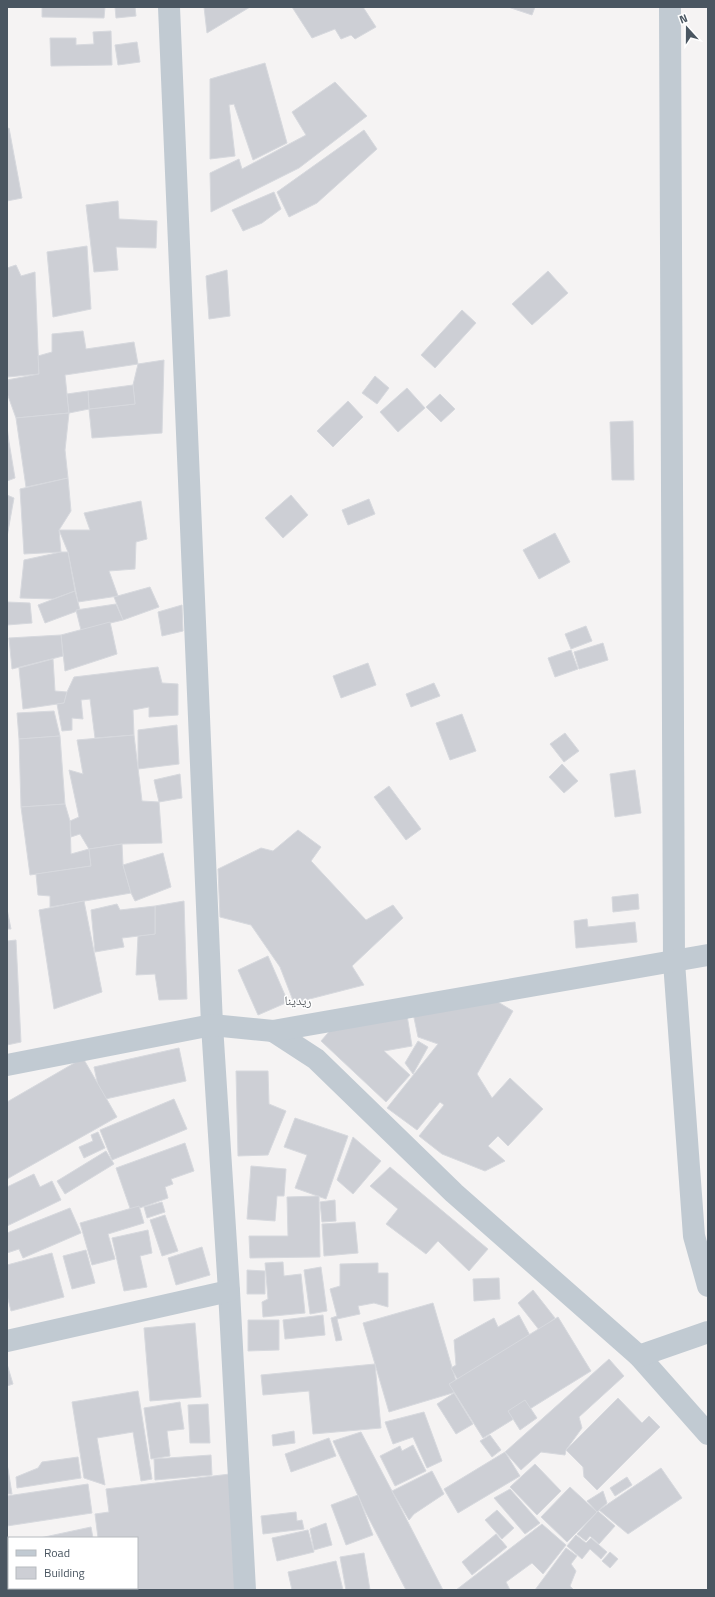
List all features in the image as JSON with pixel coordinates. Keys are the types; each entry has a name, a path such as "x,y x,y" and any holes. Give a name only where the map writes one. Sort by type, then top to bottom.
{"street":[{"path":"169,7 212,1026 229,1291 245,1590"},
{"path":"670,7 674,962 694,1236 708,1286"},
{"path":"7,1065 212,1026 273,1031 708,955"},
{"path":"273,1031 316,1059 454,1194 638,1356 708,1434"},
{"path":"7,1341 229,1291"},
{"path":"638,1356 708,1332"}],"building":[{"path":"42,7 105,7 104,18 42,17"},
{"path":"115,7 135,7 136,16 116,18"},
{"path":"204,7 250,7 207,33"},
{"path":"292,7 363,7 376,27 355,39 351,35 341,39 335,29 312,38"},
{"path":"508,7 535,7 532,15"},
{"path":"111,31 112,65 51,66 50,38 76,38 76,45 94,44 93,32"},
{"path":"137,42 140,62 118,65 115,45"},
{"path":"265,63 287,143 253,160 234,104 229,105 235,156 210,159 210,79"},
{"path":"335,82 367,116 299,168 211,212 210,173 239,159 242,169 306,135 292,112"},
{"path":"9,128 22,198 7,201 7,129"},
{"path":"364,130 377,149 317,203 289,217 277,192"},
{"path":"274,192 281,209 262,223 243,231 232,210"},
{"path":"118,201 119,219 157,221 156,248 116,247 118,270 94,272 86,205"},
{"path":"87,246 91,309 53,317 47,252"},
{"path":"16,265 21,276 35,272 39,374 7,377 7,268"},
{"path":"227,270 230,316 209,319 206,276"},
{"path":"548,271 568,293 532,325 512,304"},
{"path":"462,310 476,323 435,368 421,355"},
{"path":"83,331 86,349 134,342 138,364 65,375 69,413 16,418 7,393 7,380 39,374 38,356 52,352 52,334"},
{"path":"164,360 162,433 92,438 89,409 135,404 133,385 138,364"},
{"path":"375,376 389,388 377,404 362,393"},
{"path":"133,385 135,404 89,409 88,391"},
{"path":"407,388 425,408 398,432 380,412"},
{"path":"88,391 89,409 69,413 67,394"},
{"path":"440,394 455,409 441,422 426,407"},
{"path":"348,401 363,417 333,447 317,431"},
{"path":"69,413 65,450 68,478 26,487 16,418"},
{"path":"633,421 634,480 612,480 610,422"},
{"path":"7,427 9,442 7,442"},
{"path":"7,442 9,442 15,478 7,481"},
{"path":"68,478 71,511 59,530 61,552 24,554 20,489"},
{"path":"7,495 14,498 7,537"},
{"path":"291,495 308,515 283,538 265,518"},
{"path":"369,499 375,514 348,525 342,510"},
{"path":"141,501 147,539 136,542 135,569 109,571 118,596 78,602 68,552 59,530 90,530 84,513"},
{"path":"555,533 570,562 539,579 523,550"},
{"path":"61,552 68,552 75,591 53,599 20,598 24,560"},
{"path":"150,587 159,607 123,620 114,597"},
{"path":"75,591 80,610 45,623 38,605"},
{"path":"7,602 30,603 32,623 7,625"},
{"path":"116,604 123,620 81,630 76,610"},
{"path":"182,605 183,631 162,636 158,612"},
{"path":"110,622 117,654 65,671 61,635"},
{"path":"586,626 592,641 571,649 565,634"},
{"path":"61,635 63,656 12,669 9,638"},
{"path":"603,643 608,660 579,669 574,652"},
{"path":"571,650 578,669 555,677 548,658"},
{"path":"53,659 55,691 67,692 64,703 23,709 19,668"},
{"path":"368,663 376,685 341,698 333,676"},
{"path":"158,667 162,683 178,684 178,715 149,717 149,707 133,710 134,735 95,738 90,699 81,700 83,719 72,718 72,730 62,731 57,704 64,703 74,677"},
{"path":"434,683 440,696 411,707 406,694"},
{"path":"54,711 60,736 19,739 17,713"},
{"path":"462,714 476,751 450,760 436,723"},
{"path":"177,725 179,764 138,769 138,730"},
{"path":"565,733 579,751 564,762 550,744"},
{"path":"134,735 142,801 159,802 162,843 122,844 89,849 80,834 71,837 70,821 79,817 69,770 83,774 77,740"},
{"path":"60,736 65,804 21,807 19,739"},
{"path":"562,764 578,781 564,793 549,777"},
{"path":"635,770 641,813 615,817 610,774"},
{"path":"180,774 182,798 159,802 154,780"},
{"path":"389,786 421,829 406,840 374,797"},
{"path":"65,804 70,821 71,854 89,849 91,866 30,875 21,807"},
{"path":"298,830 321,847 311,861 366,920 393,905 403,918 352,966 364,985 294,1003 280,967 251,925 220,917 218,869 261,848 273,851"},
{"path":"122,844 123,865 131,893 50,907 50,896 38,895 36,874 91,866 89,849"},
{"path":"163,853 171,887 135,901 131,893 123,865"},
{"path":"638,894 639,909 613,912 612,897"},
{"path":"84,901 102,992 54,1009 39,910"},
{"path":"184,901 187,999 159,1000 155,974 136,975 138,936 155,934 155,906"},
{"path":"117,904 120,910 155,906 155,934 122,938 124,947 95,952 91,910"},
{"path":"7,909 11,929 7,929"},
{"path":"587,919 588,927 635,922 637,942 576,948 574,921"},
{"path":"16,940 21,1042 7,1045 7,941"},
{"path":"268,956 288,1002 258,1015 238,970"},
{"path":"493,999 513,1011 477,1074 492,1098 510,1078 543,1109 508,1146 498,1136 488,1146 505,1161 485,1171 442,1154 419,1136 444,1105 440,1102 417,1130 387,1108 438,1044 418,1037 413,1013"},
{"path":"407,1015 412,1046 384,1051 410,1075 386,1102 321,1041 334,1026"},
{"path":"418,1041 428,1047 413,1074 405,1063"},
{"path":"179,1048 186,1081 101,1100 94,1067"},
{"path":"83,1058 117,1117 7,1179 7,1102"},
{"path":"236,1071 268,1071 269,1104 286,1111 268,1155 238,1156"},
{"path":"174,1099 187,1129 112,1160 100,1130"},
{"path":"295,1118 348,1136 326,1199 295,1188 307,1155 284,1147"},
{"path":"98,1132 105,1148 84,1158 79,1147 93,1141 91,1135"},
{"path":"353,1137 381,1161 353,1194 337,1180"},
{"path":"185,1143 194,1171 171,1179 173,1184 165,1187 168,1198 131,1211 116,1168"},
{"path":"106,1151 114,1164 65,1194 57,1181"},
{"path":"251,1166 286,1169 284,1196 277,1196 275,1221 247,1219"},
{"path":"390,1167 488,1249 469,1271 438,1241 426,1254 386,1224 398,1209 370,1186"},
{"path":"34,1174 40,1187 52,1181 61,1200 7,1226 7,1187"},
{"path":"319,1196 320,1257 250,1258 249,1236 288,1236 287,1197"},
{"path":"335,1200 336,1221 322,1222 320,1202"},
{"path":"162,1202 165,1212 147,1218 144,1207"},
{"path":"139,1206 144,1223 108,1234 115,1259 92,1265 80,1223"},
{"path":"70,1208 81,1233 23,1258 19,1249 7,1253 7,1233"},
{"path":"165,1215 178,1251 162,1256 150,1220"},
{"path":"355,1222 358,1253 324,1256 322,1224"},
{"path":"148,1230 152,1253 140,1256 147,1287 124,1291 112,1238"},
{"path":"202,1247 210,1275 176,1285 168,1258"},
{"path":"86,1250 95,1283 72,1289 63,1256"},
{"path":"52,1253 64,1297 11,1311 7,1295 7,1265"},
{"path":"283,1262 284,1276 301,1274 305,1313 263,1317 262,1302 268,1299 265,1263"},
{"path":"378,1263 378,1273 388,1273 388,1307 374,1303 358,1306 360,1314 337,1319 342,1340 336,1341 331,1318 337,1316 330,1289 340,1286 340,1264"},
{"path":"321,1267 327,1311 310,1314 304,1270"},
{"path":"247,1270 265,1271 265,1294 247,1294"},
{"path":"499,1278 500,1299 474,1301 473,1279"},
{"path":"533,1290 555,1318 540,1331 518,1303"},
{"path":"433,1303 459,1391 389,1412 363,1323"},
{"path":"323,1315 325,1335 285,1339 283,1320"},
{"path":"519,1315 533,1341 459,1382 451,1368 456,1365 454,1340 494,1318 498,1327"},
{"path":"558,1317 591,1371 483,1438 449,1384"},
{"path":"248,1320 279,1320 279,1350 248,1351"},
{"path":"195,1323 201,1397 150,1401 144,1328"},
{"path":"609,1359 624,1376 579,1417 582,1428 566,1450 565,1455 541,1452 521,1470 505,1452"},
{"path":"7,1364 13,1384 7,1386"},
{"path":"375,1364 381,1428 313,1434 309,1391 263,1395 261,1375"},
{"path":"138,1391 152,1479 141,1481 133,1432 97,1438 105,1485 84,1478 72,1402"},
{"path":"454,1393 473,1424 456,1434 437,1404"},
{"path":"618,1398 642,1423 649,1416 660,1427 597,1490 584,1477 583,1467 566,1450"},
{"path":"525,1400 537,1418 520,1430 508,1411"},
{"path":"180,1402 184,1429 167,1431 170,1456 151,1459 144,1408"},
{"path":"208,1404 210,1443 190,1443 188,1405"},
{"path":"424,1412 442,1461 427,1468 413,1437 393,1444 385,1422"},
{"path":"294,1431 295,1443 273,1446 272,1435"},
{"path":"361,1432 443,1590 406,1590 366,1513 333,1441"},
{"path":"490,1435 501,1450 492,1457 480,1441"},
{"path":"329,1438 336,1456 291,1472 285,1454"},
{"path":"413,1445 426,1471 395,1486 380,1456 400,1446 402,1451"},
{"path":"505,1452 520,1476 458,1513 444,1489"},
{"path":"211,1455 212,1475 155,1480 154,1459"},
{"path":"78,1457 81,1478 17,1488 16,1477 38,1468 42,1462"},
{"path":"535,1464 561,1491 537,1515 510,1487"},
{"path":"7,1465 8,1469 12,1494 7,1494"},
{"path":"661,1468 682,1498 628,1534 599,1510"},
{"path":"432,1471 444,1494 414,1514 409,1520 392,1491"},
{"path":"230,1474 237,1590 105,1590 138,1589 138,1537 98,1537 95,1514 109,1512 106,1489"},
{"path":"627,1477 632,1485 615,1496 610,1488"},
{"path":"88,1484 92,1513 7,1526 7,1496"},
{"path":"570,1487 597,1512 567,1542 541,1517"},
{"path":"510,1489 540,1523 525,1534 494,1498"},
{"path":"603,1491 607,1503 597,1512 587,1501"},
{"path":"358,1495 373,1535 346,1545 331,1505"},
{"path":"497,1510 514,1528 502,1539 485,1520"},
{"path":"598,1511 615,1526 599,1544 590,1536 586,1541 577,1534"},
{"path":"296,1512 297,1521 302,1520 304,1529 263,1534 261,1516"},
{"path":"326,1523 332,1545 314,1550 310,1529"},
{"path":"542,1524 566,1545 543,1574 532,1563 506,1582 510,1590 456,1590"},
{"path":"91,1527 93,1537 45,1537"},
{"path":"308,1530 314,1552 277,1561 272,1538"},
{"path":"496,1534 507,1547 472,1575 462,1562"},
{"path":"576,1535 586,1543 591,1538 607,1552 601,1559 590,1549 582,1559 567,1546"},
{"path":"8,1545 8,1589 52,1590 7,1590"},
{"path":"566,1548 577,1556 571,1564 576,1571 570,1586 574,1590 535,1590"},
{"path":"610,1552 618,1559 610,1568 602,1561"},
{"path":"364,1553 370,1590 346,1590 340,1557"},
{"path":"336,1561 343,1590 292,1590 288,1572"},
{"path":"84,1589 103,1589 103,1590"}],"district":[{"name":"ريدينا","path":"298,1000"}]}
